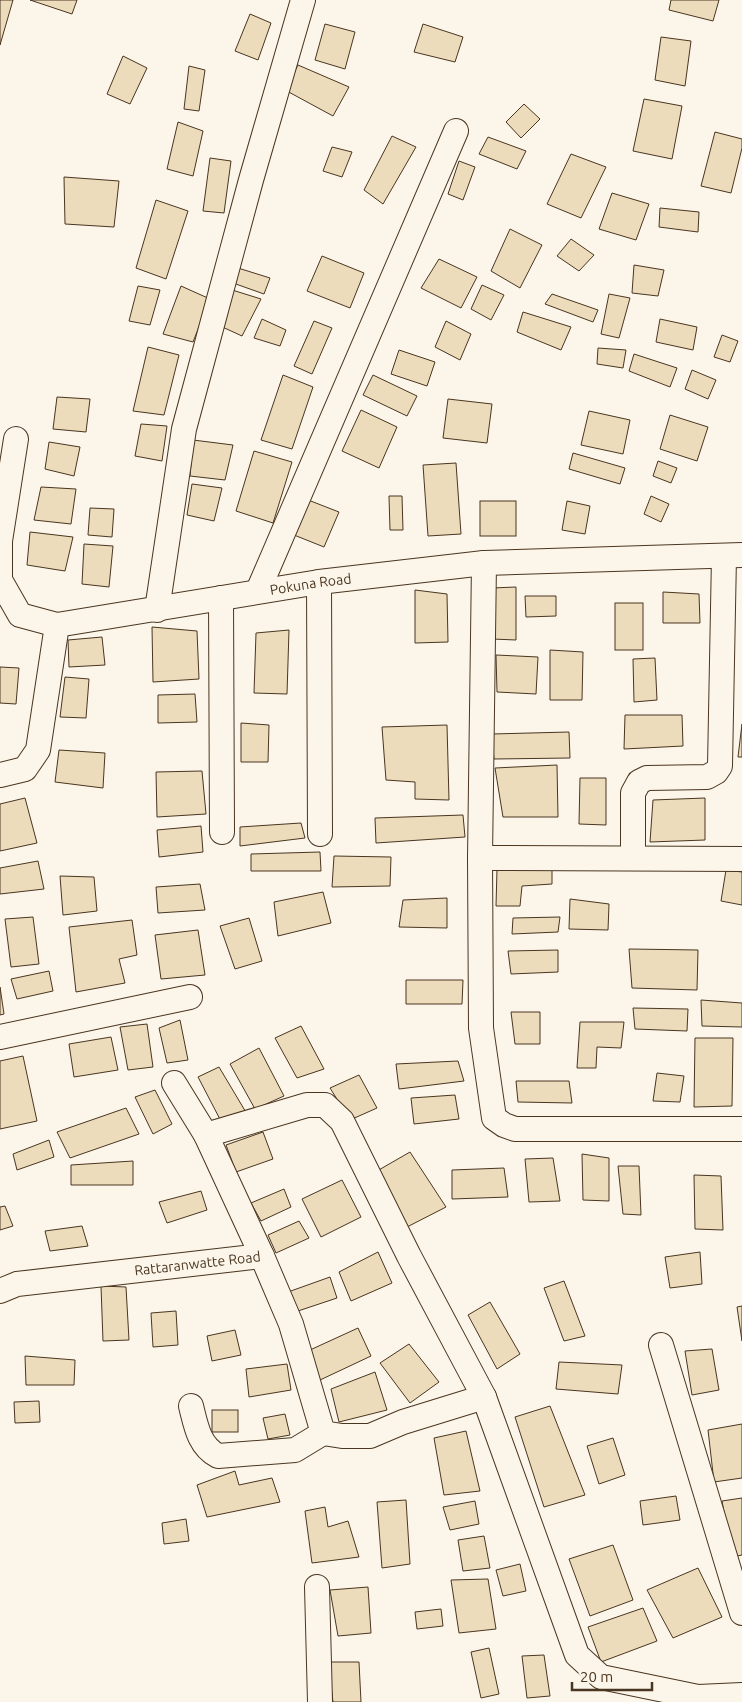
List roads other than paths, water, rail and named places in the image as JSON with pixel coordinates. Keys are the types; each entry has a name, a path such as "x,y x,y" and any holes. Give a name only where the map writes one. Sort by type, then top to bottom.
{"street":[{"path":"157,610 184,429 251,180 303,0"},
{"path":"258,591 456,131"},
{"path":"0,775 25,769 38,750 57,625 20,615 0,580 0,540 16,439"},
{"path":"633,858 633,793 639,782 647,778 707,777 716,772 720,766 733,555"},
{"name":"Pokuna Road","path":"57,625 319,582 484,563 733,555"},
{"path":"484,563 480,858 481,1028 494,1118 504,1126 515,1130 742,1129"},
{"path":"319,582 320,834"},
{"path":"221,598 222,832"},
{"path":"480,858 742,859"},
{"path":"0,1036 190,997"},
{"name":"Rattaranwatte Road","path":"0,1291 17,1284 262,1256 206,1135 174,1083"},
{"path":"206,1135 307,1105 325,1105 342,1121 409,1256 484,1397 576,1655 600,1677 698,1700 742,1694"},
{"path":"262,1256 290,1324 323,1433"},
{"path":"662,1345 742,1613"},
{"path":"191,1406 198,1436 209,1451 218,1456 294,1450 323,1433 342,1436 370,1436 403,1422 484,1397"},
{"path":"317,1587 320,1702"}]}
